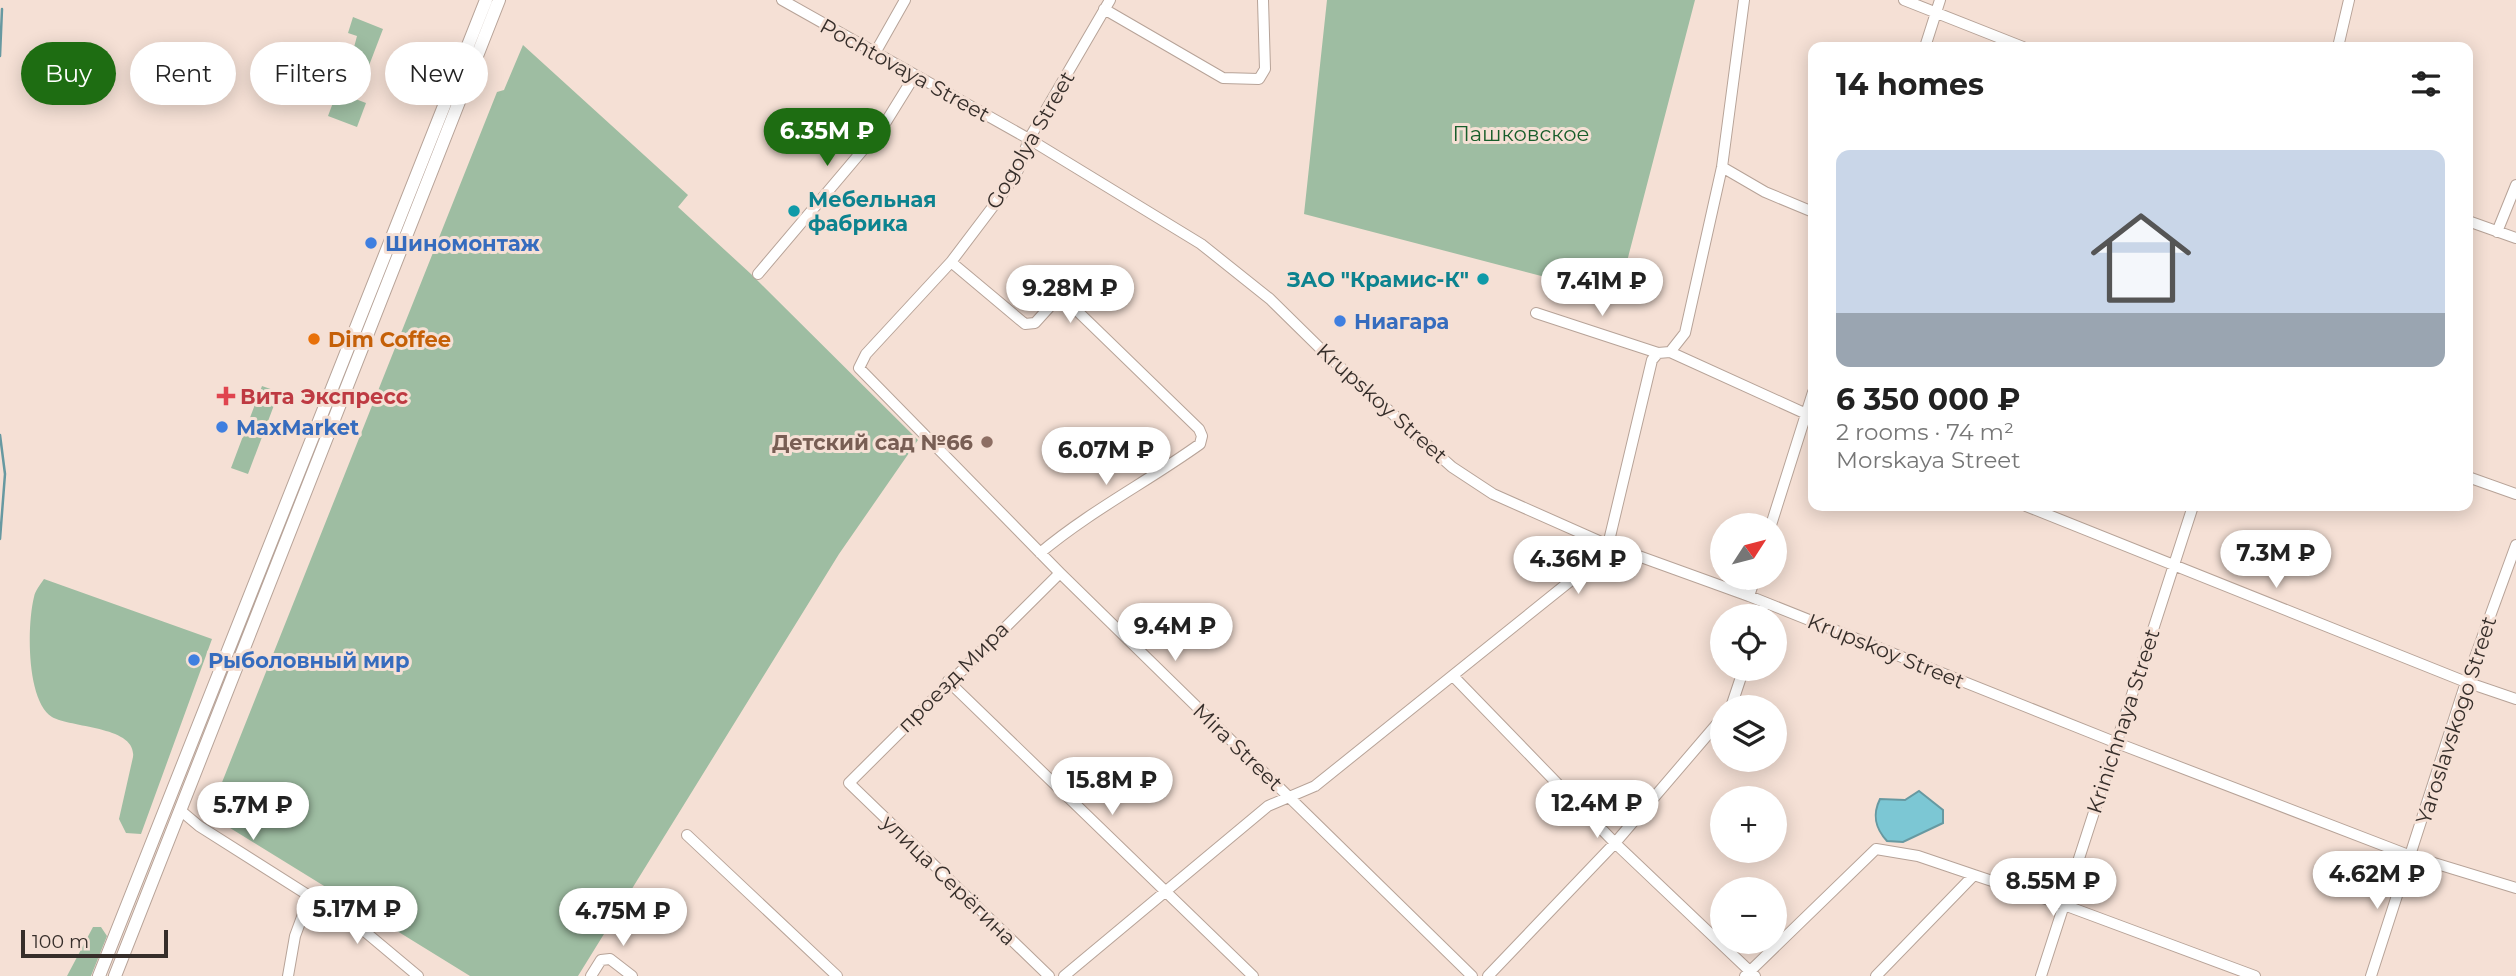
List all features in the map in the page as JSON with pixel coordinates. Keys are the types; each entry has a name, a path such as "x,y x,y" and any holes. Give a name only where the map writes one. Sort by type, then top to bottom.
{"main road":[{"path":"99,976 486,0"},
{"path":"115,976 499,0"}],"street":[{"name":"Pochtovaya Street","path":"782,0 1029,139"},
{"path":"876,53 905,0"},
{"path":"1107,5 1223,78 1259,79 1265,69 1263,0"},
{"path":"1670,352 1685,333 1722,166 1744,0"},
{"path":"1904,0 2011,42"},
{"path":"1927,42 1940,0"},
{"path":"2339,42 2349,0"},
{"name":"Gogolya Street","path":"859,368 866,354 951,262 1004,192 1017,170 1029,139 1107,5"},
{"path":"758,274 884,125 915,75"},
{"name":"Krupskoy Street","path":"1029,139 1201,244 1270,299 1330,358 1452,467 1493,494 1608,545 1749,596 2117,743 2411,856 2516,888"},
{"path":"1722,166 1765,192 1808,210"},
{"path":"2497,232 2516,185"},
{"path":"2473,222 2516,238"},
{"path":"951,262 1025,324 1035,323 1054,302 1062,299 1068,302 1199,429 1202,436 1200,444 1157,475 1070,527 1040,553"},
{"path":"1536,313 1658,353 1670,352 1808,416"},
{"path":"1064,976 1268,806 1314,788 1584,570 1608,545 1652,360 1658,353"},
{"name":"Mira Street","path":"859,368 1060,573 1472,976"},
{"path":"1775,513 1808,419"},
{"path":"2473,479 2516,494"},
{"path":"2038,511 2466,682 2516,699"},
{"name":"Krinichnaya Street","path":"2041,976 2191,511"},
{"name":"Yaroslavskogo Street","path":"2371,976 2466,682 2516,545"},
{"name":"проезд Мира","path":"849,783 948,681 1060,573"},
{"path":"1749,596 1751,590"},
{"path":"1454,677 1615,843 1749,974 1876,849 1918,856 2064,905 2255,976"},
{"path":"948,681 1253,976"},
{"path":"1488,976 1615,843 1710,732"},
{"name":"улица Серёгина","path":"849,783 1049,976"},
{"path":"180,810 309,898 363,930 414,974"},
{"path":"687,835 837,976"},
{"path":"1876,976 1974,875"},
{"path":"288,976 295,936 309,898"},
{"path":"591,976 601,960 610,959 632,976"}],"green space":[{"name":"Пашковское","path":"1327,0 1695,0 1618,296 1304,214"},
{"path":"353,17 383,29 371,60 371,42 355,42 357,36 348,33"},
{"path":"523,45 688,195 678,207 751,274 918,440 839,554 578,976 470,976 209,815 497,92 504,90"},
{"path":"332,105 365,105 357,127 328,116"},
{"path":"262,386 279,392 248,474 231,468"},
{"path":"44,579 212,639 141,834 126,833 119,819 133,757 131,747 125,739 114,734 52,717 43,708 37,695 31,661 30,625 35,595"},
{"path":"93,927 101,927 107,936 91,976 67,976"}],"water":[{"path":"1919,791 1943,810 1943,823 1903,842 1887,841 1876,821 1880,799 1905,800"}],"waterway":[{"path":"0,56 2,9"},
{"path":"0,435 5,474 0,539"}],"place":[{"name":"Мебельная фабрика","path":"794,211"},
{"name":"Шиномонтаж","path":"371,243"},
{"name":"ЗАО \"Крамис-К\"","path":"1483,279"},
{"name":"Ниагара","path":"1340,321"},
{"name":"Dim Coffee","path":"314,339"},
{"name":"Вита Экспресс","path":"226,396"},
{"name":"MaxMarket","path":"222,427"},
{"name":"Детский сад №66","path":"987,442"},
{"name":"Рыболовный мир","path":"194,660"}]}
